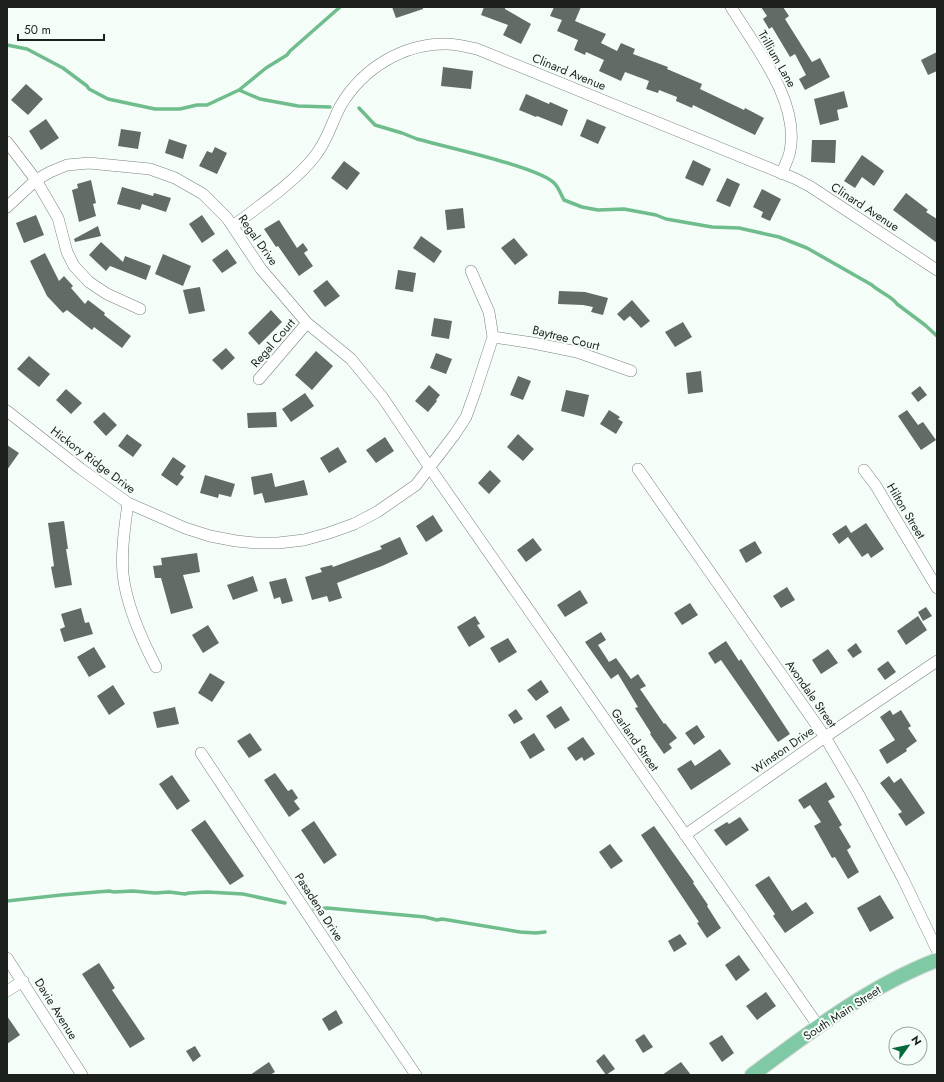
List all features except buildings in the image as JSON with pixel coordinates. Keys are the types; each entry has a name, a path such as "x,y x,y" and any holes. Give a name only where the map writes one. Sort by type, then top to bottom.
{"main road":[{"name":"South Main Street","path":"752,1075 871,992 937,960"}],"street":[{"name":"Trillium Lane","path":"730,7 773,74 785,100 789,117 790,151 782,174"},
{"name":"Clinard Avenue","path":"233,226 306,168 326,140 341,105 352,89 376,66 393,56 408,50 426,45 446,44 476,49 811,187 937,270"},
{"path":"7,142 36,180 58,218 67,252 74,266 89,282 107,294 140,309"},
{"name":"Regal Drive","path":"7,207 36,180 50,172 67,165 89,163 150,169 175,178 203,194 227,218 261,269 307,324 352,359 383,398 430,468"},
{"name":"Hickory Ridge Drive","path":"7,411 81,469 128,503 186,528 210,536 257,544 278,543 316,536 354,524 377,512 416,485 455,434 466,416 493,337 488,312 471,271"},
{"name":"Regal Court","path":"259,379 307,324"},
{"name":"Baytree Court","path":"493,337 577,352 631,371"},
{"name":"Garland Street","path":"430,468 819,1027"},
{"name":"Avondale Street","path":"638,469 825,736 860,795 937,950"},
{"name":"Hilton Street","path":"864,470 876,486 937,588"},
{"path":"128,503 122,560 123,576 128,596 145,646 156,667"},
{"name":"Winston Drive","path":"685,835 825,736 937,661"},
{"name":"Pasadena Drive","path":"201,753 416,1075"},
{"name":"Davie Avenue","path":"7,958 82,1075"},
{"path":"7,991 23,981"}],"waterway":[{"path":"7,45 27,49 63,68 89,89 108,99 155,109 180,109 197,105 207,105 239,90 266,68 287,55 340,7"},
{"path":"239,90 260,99 298,106 330,107"},
{"path":"359,108 375,125 417,139 491,158 532,171 547,178 555,184 564,200 582,207 598,210 624,209 656,215 666,219 712,227 739,228 779,237 807,248 889,296 937,336"},
{"path":"7,901 109,891 133,891 185,894 207,892 243,894 285,903"},
{"path":"314,909 327,908 425,917 520,932 545,932"}]}
